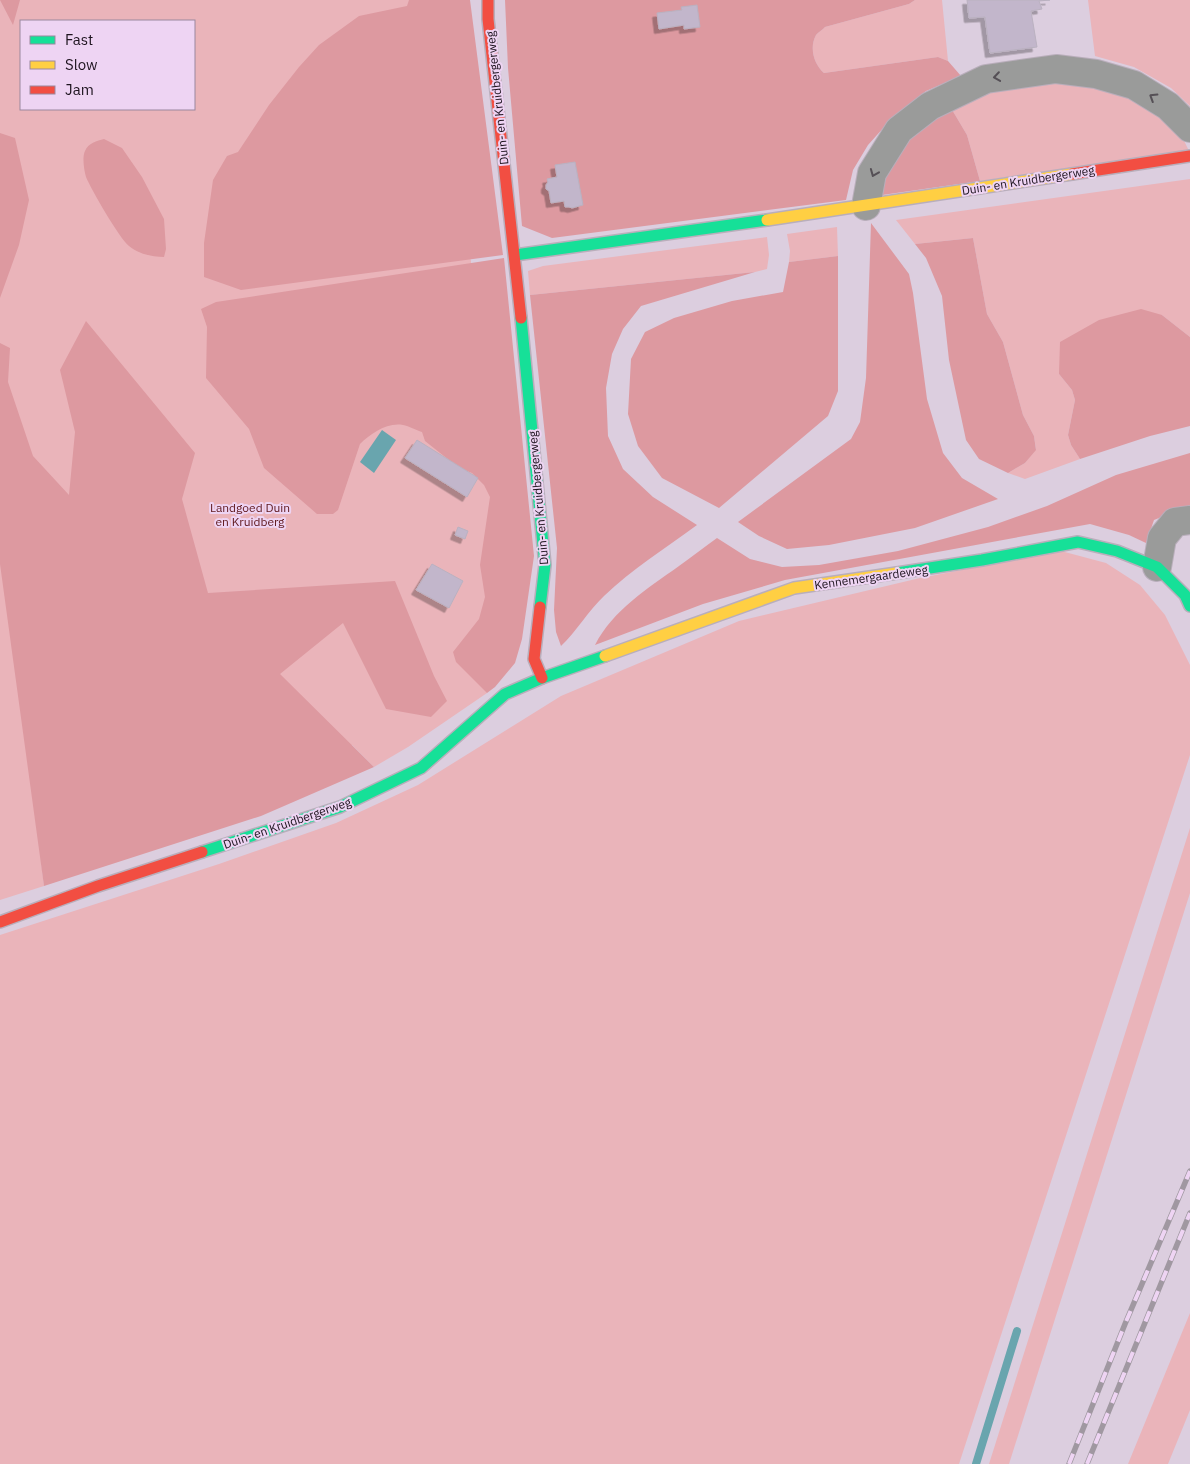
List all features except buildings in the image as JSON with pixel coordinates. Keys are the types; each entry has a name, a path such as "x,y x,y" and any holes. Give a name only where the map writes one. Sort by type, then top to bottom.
{"street":[{"name":"Duin- en Kruidbergerweg","path":"0,922 98,886 340,807 421,768 505,694 542,678 534,659 545,565 489,29 488,0"},
{"path":"866,206 872,173 899,130 930,106 986,79 1056,69 1096,74 1134,85 1168,106 1190,128"},
{"name":"Duin- en Kruidbergerweg","path":"514,255 866,206 1190,156"},
{"path":"1157,567 1162,538 1175,522 1190,520"},
{"name":"Kennemergaardeweg","path":"542,678 794,588 982,560 1078,542 1117,551 1157,567 1185,595 1190,606"}],"green space":[{"name":"Landgoed Duin en Kruidberg","path":"0,0 446,0 461,184 499,480 487,693 408,747 374,767 352,745 41,861 44,886 0,900"},
{"path":"915,0 942,0 948,61 938,57 824,73 820,69 815,60 813,45 816,35 825,27 909,4"},
{"path":"1088,0 1190,0 1190,106 1171,88 1134,67 1095,56"},
{"path":"1046,80 1094,82 1140,97 1176,124 1189,151 980,181 967,135 951,108 984,93"},
{"path":"1190,179 1190,337 1162,315 1059,374 1072,390 1075,400 1068,435 1071,445 1080,459 1025,479 1008,473 1025,463 1036,449 1034,436 1023,415 1003,342 987,314 973,238 915,244 896,220"},
{"path":"837,227 838,256 789,262 790,251 787,234"},
{"path":"767,237 769,255 767,269 755,272 530,295 528,271 543,266"},
{"path":"1061,551 1106,563 1140,585 1165,615 1190,665 1190,755 959,1464 0,1464 0,935 219,864 336,823 418,785 561,696 739,621 920,578"},
{"path":"1190,828 1190,893 1009,1464 989,1464"},
{"path":"1190,1313 1190,1410 1168,1464 1128,1464"}],"shaded area":[{"path":"0,0 20,0 13,25"},
{"path":"409,0 470,0 503,255 241,290 204,277 204,243 213,180 227,156 238,152 269,105 319,45 359,16 407,6"},
{"path":"505,0 915,0 909,4 825,27 816,35 813,45 815,60 820,69 824,73 938,57 948,61 961,76 926,91 894,116 868,145 853,170 846,200 552,238 522,226 508,68"},
{"path":"951,108 967,135 980,181 875,196 907,136"},
{"path":"0,133 15,138 29,200 19,245 0,298"},
{"path":"104,139 122,148 142,177 164,219 166,249 164,257 146,254 129,246 112,224 89,183 83,160 86,148 90,144"},
{"path":"871,223 909,274 927,399 943,453 962,478 998,499 915,528 829,545 787,549 759,536 738,522 851,439 860,422 866,378"},
{"path":"973,238 987,314 1003,342 1023,415 1034,436 1036,450 1025,463 1008,473 979,459 966,440 949,360 942,296 926,258 915,244"},
{"path":"838,256 838,391 828,416 719,508 662,478 638,446 628,414 631,359 645,332 674,318 732,301 783,292 789,262"},
{"path":"504,258 534,556 522,639 515,663 495,687 487,693 456,662 453,652 479,619 485,597 480,565 490,497 484,485 472,473 459,468 425,441 422,432 408,426 391,425 369,436 360,444 338,510 333,514 317,514 264,468 249,429 206,378 207,327 201,309 216,302"},
{"path":"755,272 641,306 623,329 612,354 606,388 608,436 623,469 653,497 697,525 615,586 598,602 561,646 556,632 554,610 557,548 530,295"},
{"path":"1141,309 1162,315 1190,337 1190,426 1150,436 1080,459 1071,445 1068,435 1075,400 1072,390 1059,374 1060,342 1099,320"},
{"path":"86,321 195,453 182,499 208,593 395,581 434,676 447,701 431,717 386,709 343,623 280,674 374,767 261,816 44,886 0,564 0,343 10,348 8,382 33,456 69,495 75,432 60,370"},
{"path":"1190,453 1190,509 1179,510 1154,520 1146,543 1129,535 1090,524 785,580 703,604 595,645 621,610 717,538 750,559 782,567 819,565 898,551 988,527 1047,506 1116,475"}],"water":[{"path":"382,430 396,440 374,473 360,462"}],"waterway":[{"path":"976,1464 1017,1331"}],"railway":[{"path":"1069,1464 1125,1324 1190,1171"},
{"path":"1087,1464 1190,1213"}],"traffic: fast":[{"path":"515,255 767,220"},
{"path":"521,318 545,565 540,607"},
{"path":"897,573 982,560 1078,542 1117,551 1157,567 1185,595 1190,606"},
{"path":"202,852 340,807 421,768 505,694 542,678 605,656"}],"traffic: slow":[{"path":"767,220 1072,174"},
{"path":"605,656 794,588 897,573"}],"traffic: jam":[{"path":"488,0 488,19 521,318"},
{"path":"1072,174 1190,156"},
{"path":"540,607 534,659 542,678"},
{"path":"0,922 98,886 202,852"}]}
